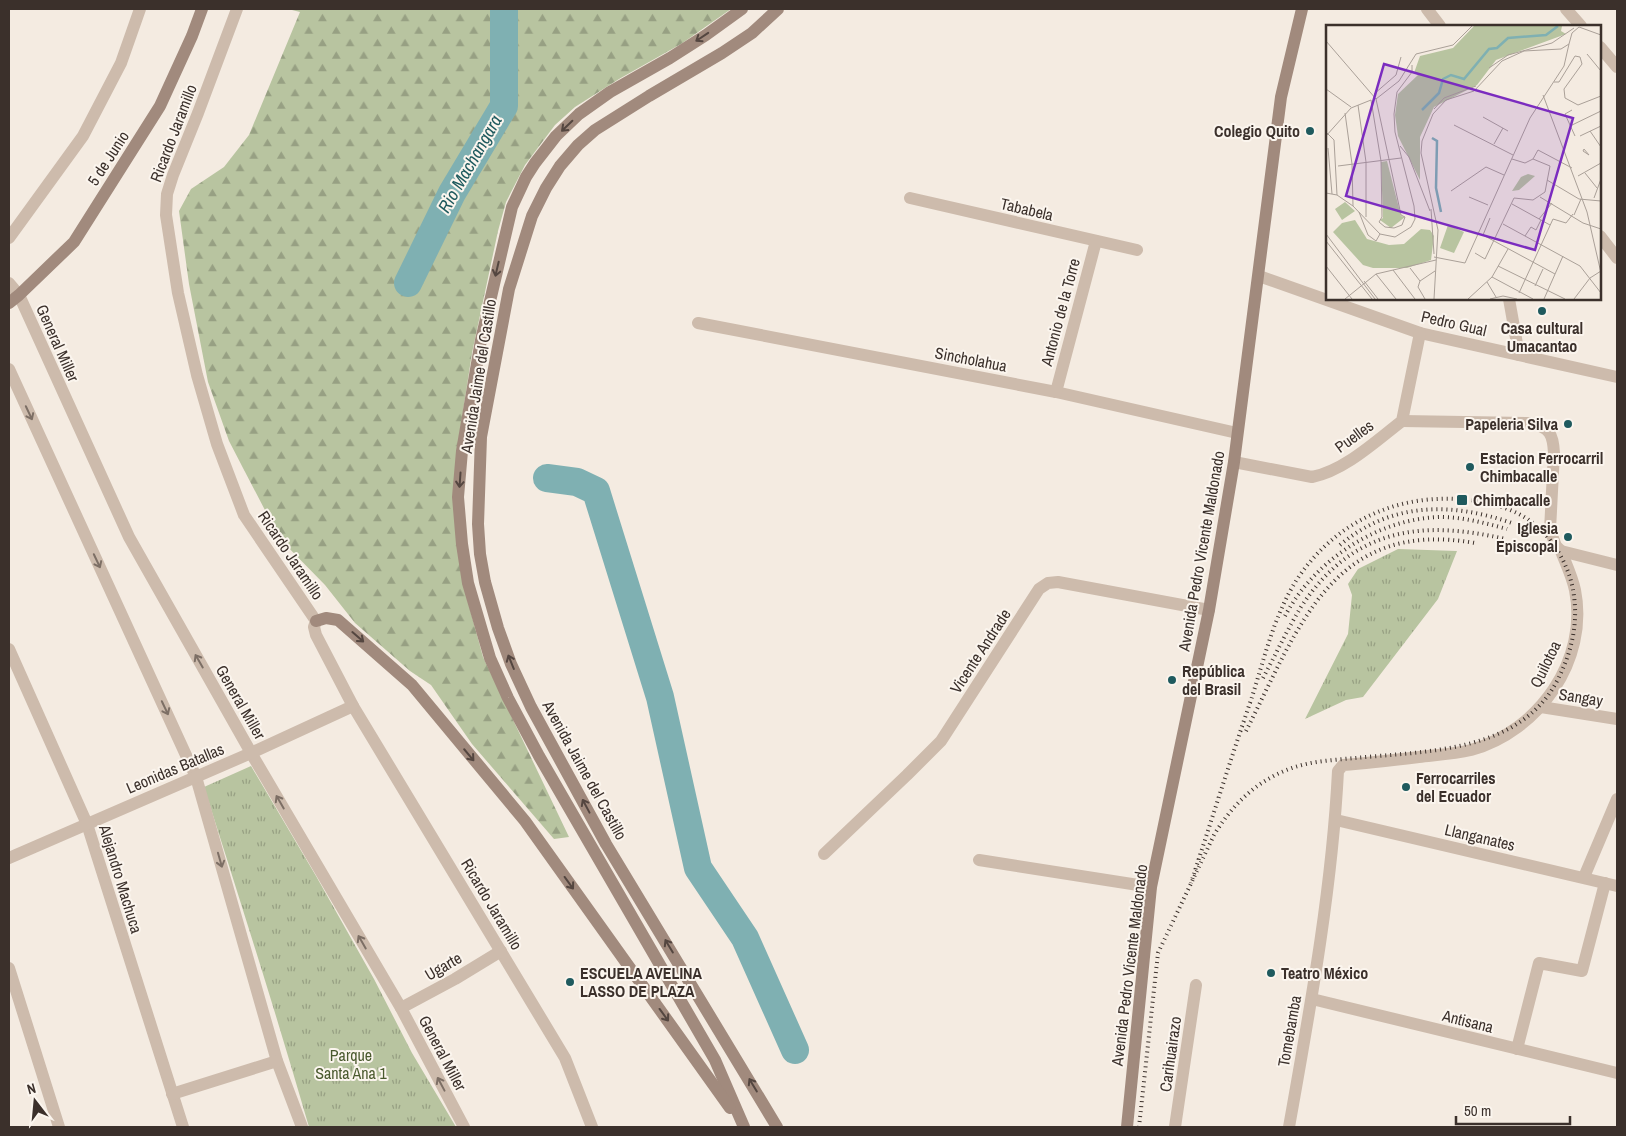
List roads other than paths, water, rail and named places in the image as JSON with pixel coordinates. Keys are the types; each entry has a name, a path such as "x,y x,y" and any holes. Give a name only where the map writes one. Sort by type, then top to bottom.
{"main road":[{"name":"5 de Junio","path":"14,299 74,242 160,106 192,36 202,9"},
{"name":"Avenida Jaime del Castillo","path":"742,9 670,58 610,92 579,114 556,136 535,162 526,177 512,207 481,340 462,451 458,498 468,583 490,658 508,698 539,756 715,1060 744,1127"},
{"name":"Avenida Jaime del Castillo","path":"777,1127 606,844 531,707 511,664 498,628 485,582 480,554 478,524 481,437 509,289 532,216 546,188 560,166 594,130 722,53 752,33 778,9"},
{"name":"Avenida Pedro Vicente Maldonado","path":"1127,1127 1151,887 1209,610 1234,462 1281,97 1302,9"},
{"path":"316,621 326,618 338,620 412,685 525,822 744,1127"}],"street":[{"path":"9,238 82,136 121,63 140,9"},
{"name":"Ricardo Jaramillo","path":"237,9 173,175 167,194 166,215 178,293 197,375 217,444 244,515 316,621 314,627 316,635 353,706 565,1058 592,1127"},
{"path":"1427,9 1439,25"},
{"path":"1566,9 1580,25"},
{"path":"1601,48 1617,67"},
{"name":"Tababela","path":"910,198 1137,250"},
{"path":"1601,237 1617,258"},
{"name":"Antonio de la Torre","path":"1056,392 1096,241"},
{"name":"Pedro Gual","path":"1259,276 1326,300"},
{"name":"General Miller","path":"9,283 14,299 129,537 251,753 401,1008 464,1127"},
{"name":"Pedro Gual","path":"1327,300 1420,333 1617,378"},
{"path":"1509,300 1519,355"},
{"name":"Sincholahua","path":"698,323 1056,392 1237,433"},
{"path":"1402,421 1420,333"},
{"path":"9,369 196,777 277,1061 302,1127"},
{"name":"Puelles","path":"1234,462 1300,476 1312,477 1322,475 1341,466 1402,421"},
{"name":"Quilotoa","path":"1336,820 1338,771 1344,765 1472,750 1527,722 1541,707 1560,678 1570,655 1576,634 1575,591 1561,551 1556,546 1550,530 1554,448 1550,434 1544,427 1531,423 1402,421"},
{"path":"1561,551 1617,565"},
{"name":"Vicente Andrade","path":"824,854 941,741 1039,589 1043,586 1048,583 1058,582 1209,610"},
{"name":"Alejandro Machuca","path":"9,649 87,824 183,1127"},
{"name":"Leonidas Batallas","path":"9,858 251,753 353,706"},
{"name":"Sangay","path":"1541,707 1617,720"},
{"path":"1584,878 1617,799"},
{"name":"Llanganates","path":"1336,820 1617,886"},
{"name":"Tomebamba","path":"1289,1127 1312,999 1336,820"},
{"path":"979,860 1151,887"},
{"path":"1517,1049 1539,963 1582,970 1604,883"},
{"name":"Ugarte","path":"401,1008 455,979 501,951"},
{"path":"9,968 59,1127"},
{"name":"Carihuairazo","path":"1175,1127 1196,985"},
{"name":"Antisana","path":"1312,999 1617,1074"},
{"path":"172,1094 277,1061"}],"waterway":[{"name":"Rio Machangara","path":"408,283 452,193 504,106 504,9"},
{"path":"547,478 577,482 596,491 660,697 698,868 745,938 795,1050"}],"railway":[{"path":"1139,1127 1158,953 1221,824 1237,804 1257,787 1279,773 1292,768 1315,762 1440,750 1468,744 1495,735 1519,722 1540,705 1557,681 1566,661 1570,650 1575,618 1574,596 1568,571 1548,537 1528,520 1504,508 1460,499 1430,499 1402,504 1376,513 1352,525 1329,542 1299,577 1281,610 1191,883"},
{"path":"1340,545 1380,520 1422,510 1444,509 1467,512 1512,523"},
{"path":"1285,616 1297,596 1312,578 1330,561 1370,535 1416,520 1440,517 1466,519 1507,529"},
{"path":"1263,678 1301,607 1321,581 1342,561 1366,546 1390,536 1417,531 1444,530 1505,539"},
{"path":"1246,731 1284,654 1304,619 1327,589 1354,564 1387,547 1427,540 1475,543"}],"place":[{"name":"Colegio Quito","path":"1310,131"},
{"name":"Casa cultural Umacantao","path":"1542,311"},
{"name":"Papeleria Silva","path":"1568,424"},
{"name":"Estacion Ferrocarril Chimbacalle","path":"1470,467"},
{"name":"Chimbacalle","path":"1462,500"},
{"name":"Iglesia Episcopal","path":"1568,537"},
{"name":"República del Brasil","path":"1172,680"},
{"name":"Ferrocarriles del Ecuador","path":"1406,787"},
{"name":"Teatro México","path":"1271,973"},
{"name":"ESCUELA AVELINA LASSO DE PLAZA","path":"570,982"}],"park label":[{"name":"Parque Santa Ana 1","path":"351,1064"}]}
